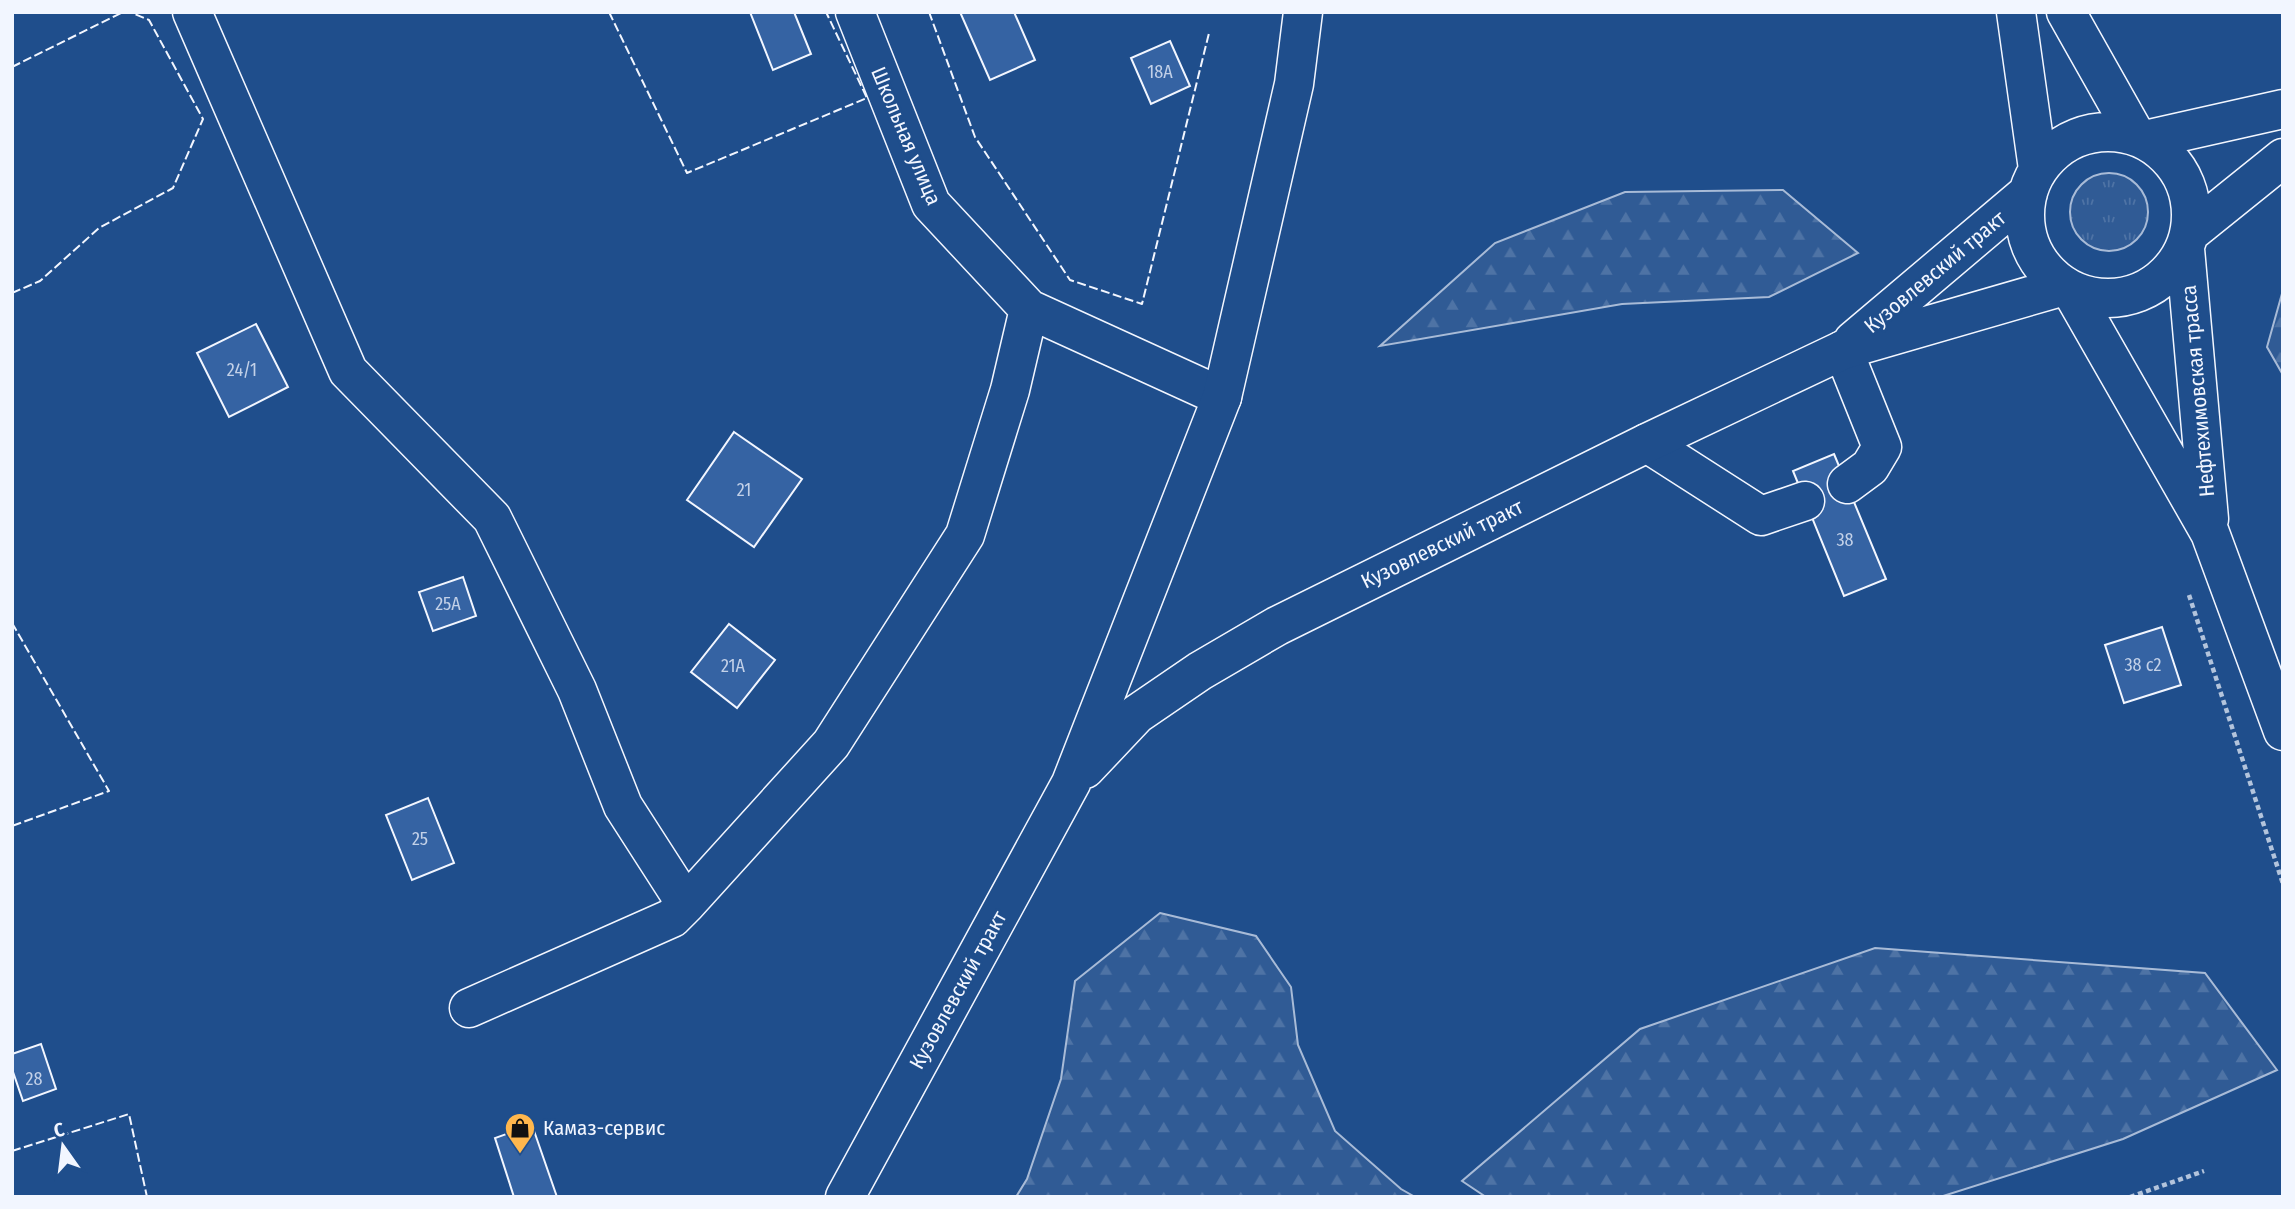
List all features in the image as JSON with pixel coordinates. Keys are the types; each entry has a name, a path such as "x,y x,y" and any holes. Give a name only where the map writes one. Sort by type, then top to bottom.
{"main road":[{"path":"192,12 348,372 492,518 577,690 623,806 686,904"},
{"name":"Школьная улица","path":"855,12 931,204 1029,309 1222,397"},
{"name":"Кузовлевский тракт","path":"845,1197 1072,783 1222,397 1294,84 1303,12"},
{"path":"2016,12 2033,181 2025,215 2027,235 2035,255 2047,272 2068,288 2092,297 2115,298 2136,294 2156,284 2173,269 2188,241 2283,158"},
{"path":"2066,12 2141,138"},
{"path":"2141,138 2283,108"},
{"path":"2033,181 2053,153 2071,141 2092,133 2114,132 2141,138 2168,156 2184,178 2191,204 2188,241"},
{"name":"Кузовлевский тракт","path":"1843,350 2033,181"},
{"name":"Нефтехимовская трасса","path":"2188,241 2210,533"},
{"name":"Кузовлевский тракт","path":"1072,783 1137,714 1200,670 1277,626 1647,443 1843,350 2068,288"},
{"name":"Нефтехимовская трасса","path":"2068,288 2210,533 2283,731"},
{"path":"469,1008 672,918 831,744 965,535 1010,390 1029,309"},
{"path":"1843,350 1882,447 1871,467 1847,484"},
{"path":"1647,443 1760,516 1805,501"}],"path":[{"path":"2189,593 2283,884"},
{"path":"2130,1197 2204,1171"}],"green space":[{"path":"2109,173 2124,176 2141,190 2148,212 2145,227 2131,244 2109,251 2094,248 2077,234 2070,212 2073,197 2087,180"},
{"path":"1783,190 1858,253 1769,297 1622,304 1380,346 1495,243 1625,192"},
{"path":"2283,290 2283,375 2267,347"},
{"path":"1160,913 1256,936 1291,987 1298,1045 1335,1131 1401,1189 1415,1197 1016,1197 1027,1179 1061,1079 1075,981"},
{"path":"1875,948 2205,973 2277,1070 2123,1139 1940,1197 1486,1197 1462,1181 1640,1029"}],"building":[{"path":"750,12 794,12 811,54 773,70"},
{"path":"960,12 1014,12 1035,60 990,80"},
{"path":"1170,41 1190,86 1151,104 1131,58"},
{"path":"256,324 288,387 229,417 197,353"},
{"path":"734,432 802,479 754,547 687,500"},
{"path":"1834,454 1886,579 1844,596 1793,471"},
{"path":"463,577 476,616 433,631 419,592"},
{"path":"729,624 775,660 737,708 691,672"},
{"path":"2162,627 2181,685 2124,703 2105,645"},
{"path":"428,798 454,863 412,880 386,815"},
{"path":"41,1044 56,1089 23,1101 12,1069 12,1054"},
{"path":"532,1125 557,1197 514,1197 495,1138"}],"fence":[{"path":"12,67 123,12"},
{"path":"12,293 40,281 99,228 173,188 203,119 149,20 130,12"},
{"path":"609,12 687,173 867,98 826,12"},
{"path":"929,12 975,137 1070,280 1142,304 1209,33"},
{"path":"12,623 109,791 12,826"},
{"path":"12,1151 129,1114 147,1197"}],"place":[{"name":"Камаз-сервис","path":"520,1155"}]}
